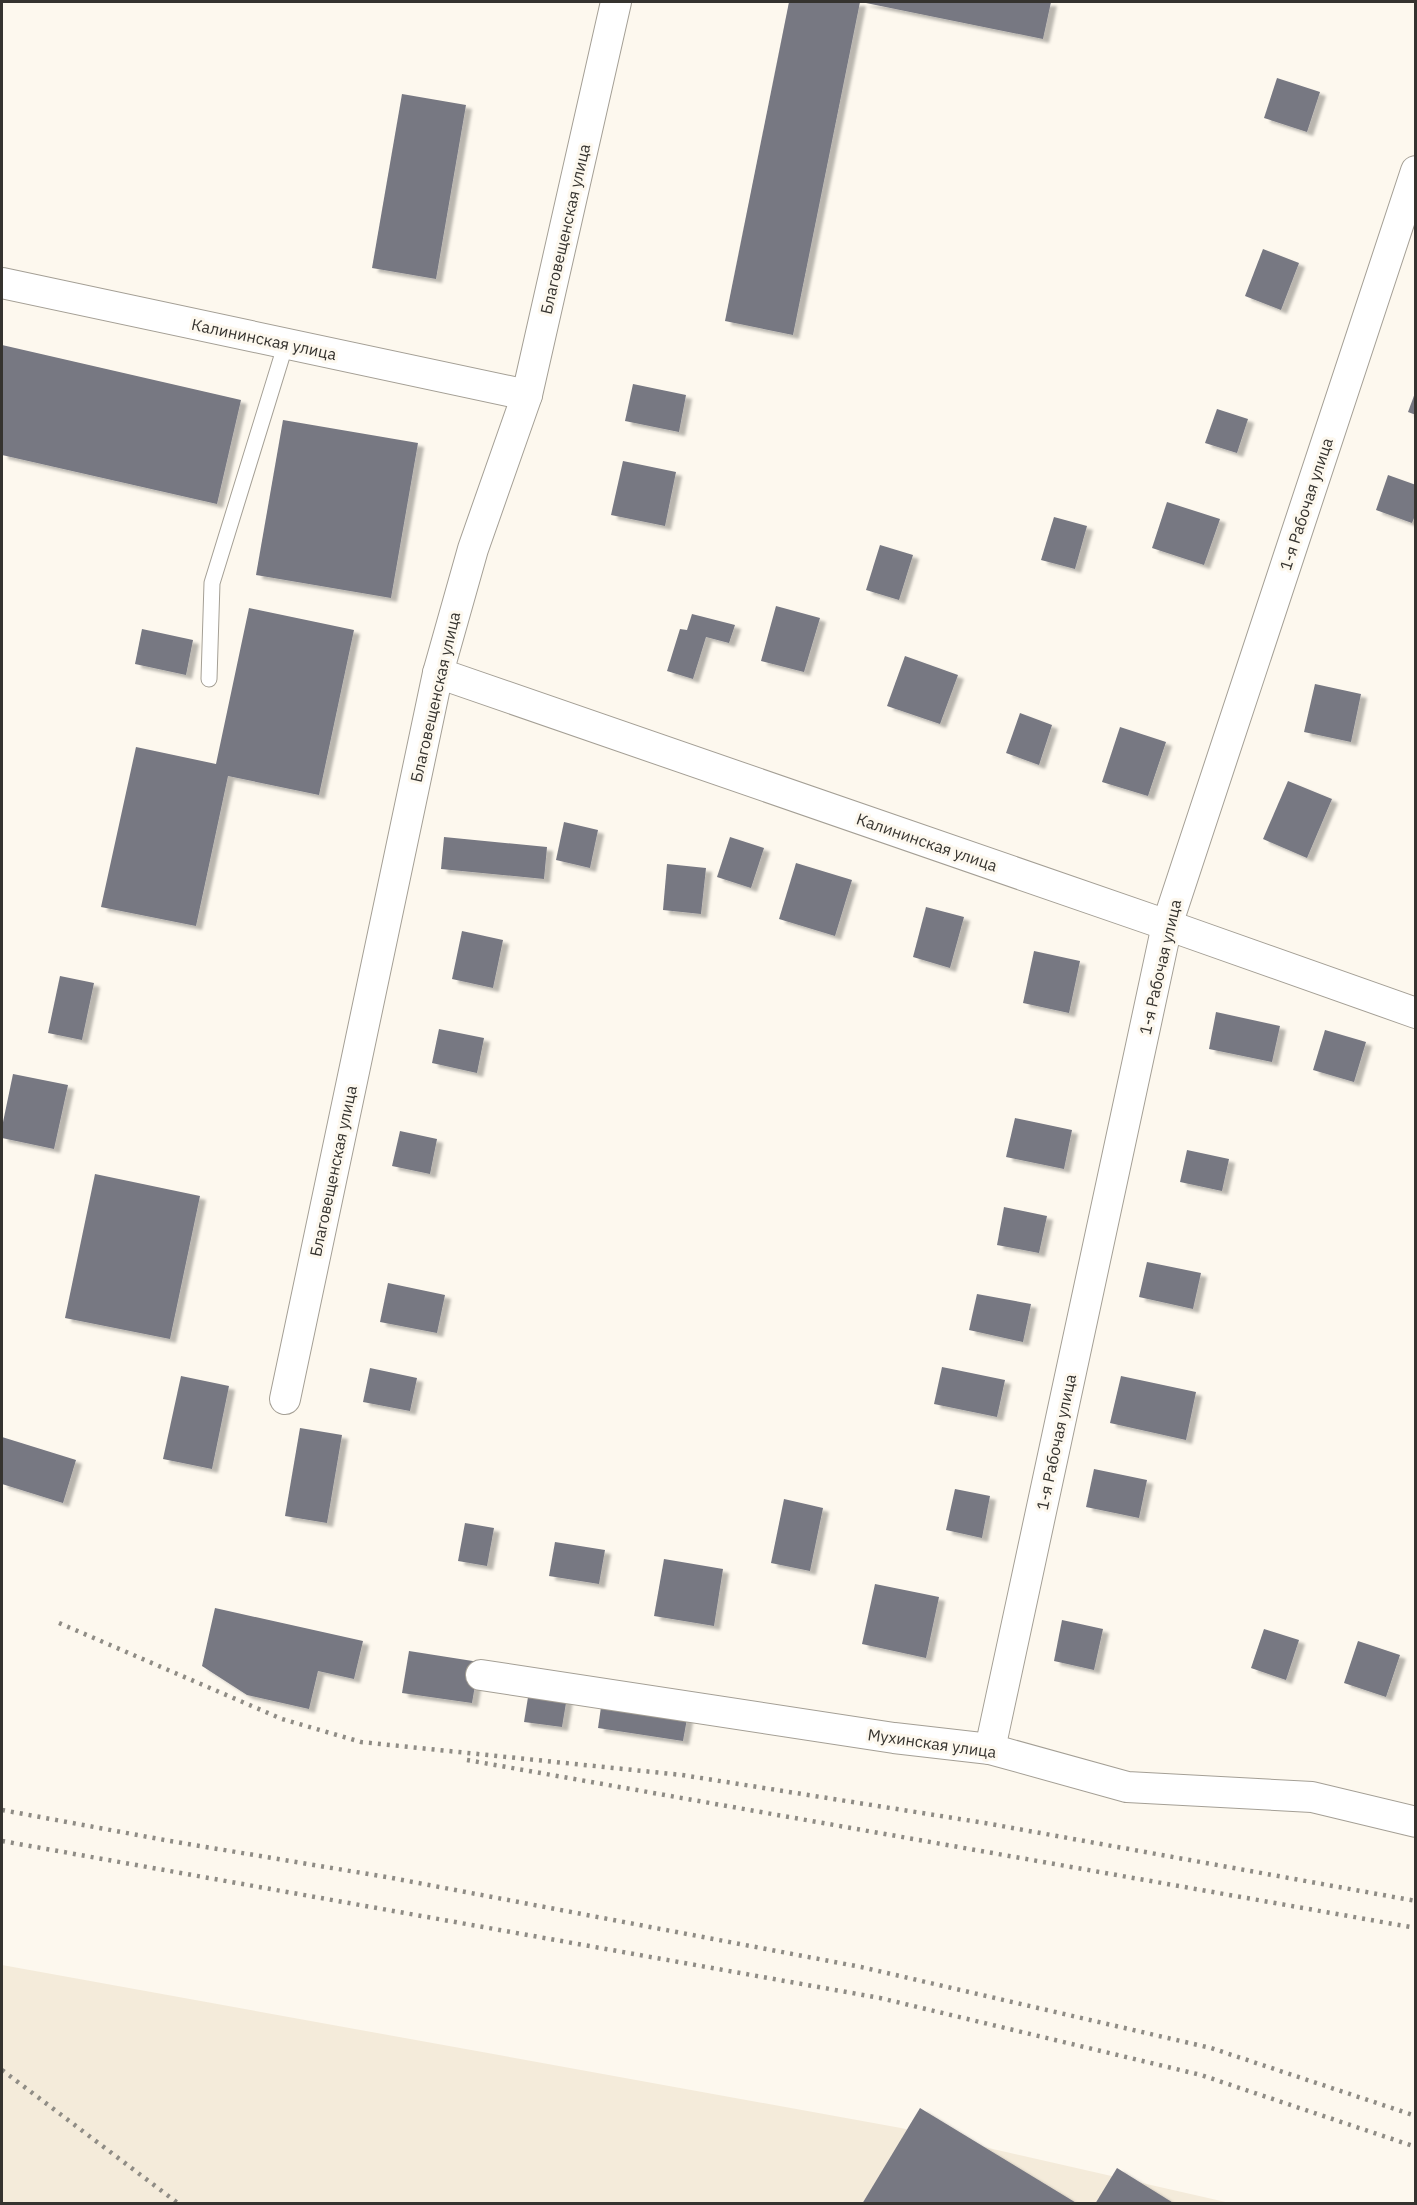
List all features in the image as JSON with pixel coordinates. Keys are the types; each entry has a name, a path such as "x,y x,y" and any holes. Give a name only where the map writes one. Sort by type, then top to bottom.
{"street":[{"name":"Благовещенская улица","path":"285,1400 438,673 473,549 527,395 616,2"},
{"name":"1-я Рабочая улица","path":"990,1749 1167,925 1416,171"},
{"name":"Калининская улица","path":"2,283 527,395"},
{"name":"Калининская улица","path":"438,673 1416,1013"},
{"name":"Мухинская улица","path":"481,1675 894,1738 990,1749 1126,1787 1312,1797 1416,1822"}],"lane":[{"path":"209,679 212,583 286,344"}],"shaded area":[{"path":"2,1965 901,2128 1230,2203 2,2203"}],"building":[{"path":"789,2 860,2 793,335 725,321"},
{"path":"861,2 1051,2 1043,39"},
{"path":"1277,78 1320,92 1307,132 1264,118"},
{"path":"402,94 466,105 436,279 372,268"},
{"path":"1263,249 1299,263 1281,310 1245,296"},
{"path":"2,345 241,400 217,504 2,455"},
{"path":"633,384 686,395 679,432 625,421"},
{"path":"1416,393 1416,415 1408,412"},
{"path":"1217,409 1248,419 1237,453 1205,443"},
{"path":"283,420 418,443 391,598 256,575"},
{"path":"623,461 676,472 665,526 611,515"},
{"path":"1388,475 1416,485 1416,513 1412,523 1376,510"},
{"path":"1167,502 1220,519 1204,565 1152,548"},
{"path":"1054,517 1087,526 1075,569 1041,560"},
{"path":"880,545 913,555 899,600 866,590"},
{"path":"776,606 820,618 804,672 761,661"},
{"path":"249,608 354,630 319,795 228,776 196,926 101,907 136,747 216,764"},
{"path":"692,614 735,625 729,643 706,637 693,679 667,671 680,629 687,630"},
{"path":"142,629 193,640 186,675 135,664"},
{"path":"905,656 958,675 940,724 887,706"},
{"path":"1315,684 1361,694 1351,742 1304,732"},
{"path":"1020,713 1052,725 1039,765 1006,753"},
{"path":"1120,727 1166,742 1148,796 1102,782"},
{"path":"1288,781 1332,799 1307,858 1263,839"},
{"path":"564,822 598,830 590,868 556,860"},
{"path":"444,837 547,847 544,879 441,869"},
{"path":"730,837 764,848 751,888 717,877"},
{"path":"796,863 852,880 835,936 779,919"},
{"path":"667,864 706,868 701,914 663,910"},
{"path":"926,907 964,917 950,968 913,957"},
{"path":"462,931 503,940 493,988 452,979"},
{"path":"1034,951 1080,961 1069,1013 1023,1003"},
{"path":"60,976 94,983 82,1040 48,1033"},
{"path":"1216,1012 1280,1026 1272,1062 1209,1049"},
{"path":"439,1029 484,1038 477,1073 432,1063"},
{"path":"1325,1030 1366,1042 1354,1082 1313,1070"},
{"path":"13,1074 68,1085 54,1149 2,1138 2,1127"},
{"path":"1015,1118 1072,1130 1064,1169 1006,1157"},
{"path":"400,1131 437,1139 430,1174 392,1166"},
{"path":"1187,1150 1229,1159 1222,1191 1180,1182"},
{"path":"95,1174 200,1196 170,1339 65,1318"},
{"path":"1004,1207 1047,1216 1039,1253 997,1245"},
{"path":"1147,1262 1201,1273 1193,1309 1139,1297"},
{"path":"388,1283 445,1295 437,1333 380,1322"},
{"path":"977,1294 1031,1304 1023,1342 969,1330"},
{"path":"942,1367 1005,1380 997,1417 934,1404"},
{"path":"370,1368 417,1378 410,1411 363,1402"},
{"path":"181,1376 229,1386 212,1469 163,1459"},
{"path":"1121,1376 1196,1392 1186,1440 1110,1423"},
{"path":"300,1428 342,1435 327,1523 285,1516"},
{"path":"2,1437 76,1460 63,1503 2,1484"},
{"path":"1094,1469 1147,1480 1139,1518 1086,1507"},
{"path":"955,1489 990,1496 982,1538 946,1530"},
{"path":"784,1499 823,1508 810,1571 771,1563"},
{"path":"465,1523 494,1528 487,1566 458,1561"},
{"path":"555,1542 605,1550 599,1584 549,1576"},
{"path":"664,1559 723,1569 714,1626 654,1616"},
{"path":"875,1584 939,1597 926,1658 862,1644"},
{"path":"215,1608 363,1641 354,1679 318,1671 309,1709 247,1695 202,1666"},
{"path":"1062,1620 1103,1629 1094,1670 1054,1661"},
{"path":"1264,1629 1299,1640 1286,1680 1251,1668"},
{"path":"1358,1641 1400,1655 1386,1697 1344,1683"},
{"path":"409,1651 479,1662 472,1703 402,1693"},
{"path":"529,1691 567,1697 562,1727 524,1722"},
{"path":"602,1700 688,1713 683,1741 598,1728"},
{"path":"920,2108 1078,2204 862,2204"},
{"path":"1117,2168 1175,2204 1095,2204"}],"railway":[{"path":"59,1623 282,1719 361,1742 682,1775 985,1823 1416,1901"},
{"path":"467,1760 1416,1928"},
{"path":"2,1810 392,1878 861,1967 1211,2048 1416,2116"},
{"path":"2,1841 880,1998 1201,2075 1416,2147"},
{"path":"2,2070 179,2204"}]}
